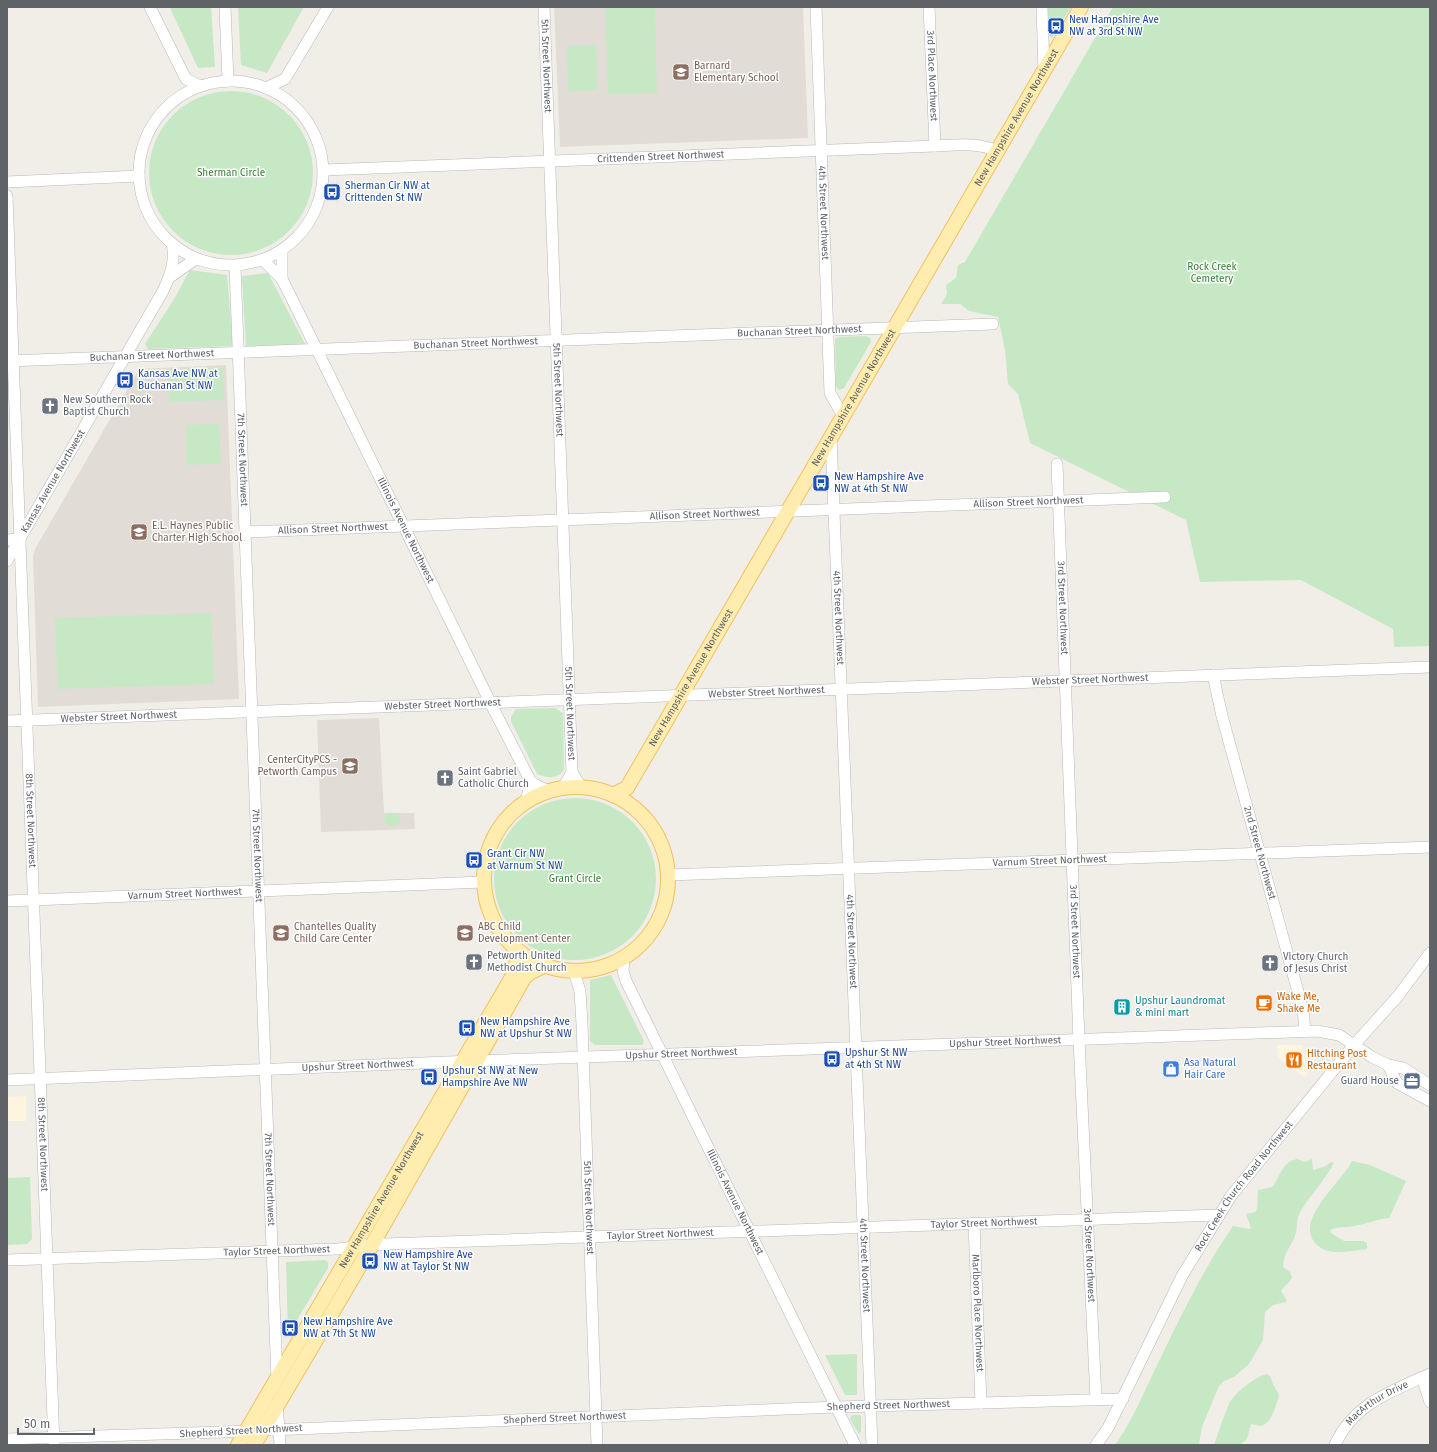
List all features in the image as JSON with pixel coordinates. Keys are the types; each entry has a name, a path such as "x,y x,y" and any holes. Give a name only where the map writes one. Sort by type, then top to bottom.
{"main road":[{"name":"New Hampshire Avenue Northwest","path":"627,788 1081,7"},
{"path":"581,787 598,789 613,795 631,805 649,822 659,838 666,856 669,875 666,900 658,923 643,943 624,958 602,968 574,972 544,966 518,952 502,935 492,919 486,901 483,882 486,856 494,835 507,818 526,801 548,791 581,787"},
{"path":"613,795 627,788 631,805"},
{"name":"New Hampshire Avenue Northwest","path":"238,1445 515,972 518,952"},
{"name":"New Hampshire Avenue Northwest","path":"254,1445 372,1245 524,978 531,972 544,966"}],"street":[{"path":"150,7 186,79 200,86"},
{"path":"225,7 228,81"},
{"path":"287,100 284,92 284,80 328,7"},
{"name":"5th Street Northwest","path":"544,7 572,772 581,787"},
{"name":"4th Street Northwest","path":"816,7 830,393 843,416"},
{"name":"3rd Place Northwest","path":"929,7 935,146"},
{"path":"1042,7 1044,70"},
{"path":"183,95 186,79"},
{"path":"266,88 284,80"},
{"path":"228,81 251,83 266,88 287,100 299,110 312,128 322,152 324,170 322,190 314,214 300,235 282,250 263,260 235,266 219,265 199,260 172,244 156,228 147,211 141,193 139,176 141,154 152,126 167,106 200,86 228,81"},
{"name":"Crittenden Street Northwest","path":"324,170 935,146 978,145 997,151"},
{"path":"7,182 139,176"},
{"name":"8th Street Northwest","path":"7,196 10,361 20,539 54,1441"},
{"name":"Kansas Avenue Northwest","path":"7,561 170,277 173,262 172,244"},
{"name":"Illinois Avenue Northwest","path":"282,250 282,279"},
{"name":"Kansas Avenue Northwest","path":"170,277 194,260 199,260"},
{"name":"Illinois Avenue Northwest","path":"263,260 282,279 490,702 531,782"},
{"name":"7th Street Northwest","path":"235,266 266,1070 277,1405 280,1445"},
{"name":"Buchanan Street Northwest","path":"10,361 993,324"},
{"name":"4th Street Northwest","path":"831,438 872,1445"},
{"name":"3rd Street Northwest","path":"1057,464 1096,1399"},
{"name":"Allison Street Northwest","path":"245,532 1161,497"},
{"path":"7,540 20,539"},
{"name":"Webster Street Northwest","path":"7,721 570,700 681,694 842,690 1430,667"},
{"name":"2nd Street Northwest","path":"1213,675 1218,703 1304,1010 1305,1031"},
{"name":"5th Street Northwest","path":"563,788 572,772"},
{"path":"526,801 531,782 548,791"},
{"name":"Varnum Street Northwest","path":"669,875 1430,848"},
{"name":"Varnum Street Northwest","path":"7,901 483,882"},
{"name":"Rock Creek Church Road Northwest","path":"1096,1445 1108,1428 1123,1399 1182,1276 1239,1184 1354,1045 1398,996 1430,952"},
{"name":"Illinois Avenue Northwest","path":"624,958 623,971 626,981 855,1445"},
{"name":"5th Street Northwest","path":"574,972 580,991 597,1445"},
{"name":"Upshur Street Northwest","path":"7,1080 478,1061 1305,1031 1331,1032 1388,1065 1403,1068 1430,1085"},
{"path":"1388,1065 1397,1083 1430,1101"},
{"name":"Taylor Street Northwest","path":"7,1260 337,1249 372,1245 749,1231 1219,1215"},
{"name":"Marlboro Place Northwest","path":"974,1223 981,1403"},
{"path":"1426,1376 1430,1402"},
{"name":"MacArthur Drive","path":"1335,1445 1342,1430 1363,1408 1392,1391 1426,1376"},
{"name":"Shepherd Street Northwest","path":"7,1439 54,1441 279,1429 836,1407 1123,1399"}],"shaded area":[{"name":"Barnard Elementary School","path":"554,7 803,7 808,138 560,147"},
{"name":"E.L. Haynes Public Charter High School","path":"226,365 239,699 38,707 33,557 35,549 139,369"},
{"name":"CenterCityPCS - Petworth Campus","path":"379,718 384,813 414,813 415,829 321,832 317,720"},
{"path":"1277,1045 1302,1045 1308,1072 1305,1077 1278,1058"},
{"path":"26,1096 26,1121 7,1121 7,1097"}],"green space":[{"path":"211,7 215,67 198,68 170,8"},
{"path":"238,7 304,7 267,73 241,65"},
{"path":"605,7 655,7 657,93 608,94"},
{"path":"1048,7 1071,7 1052,38 1049,36"},
{"name":"Rock Creek Cemetery","path":"1113,7 1430,7 1430,646 1394,647 1393,629 1301,580 1200,582 1186,520 1030,443 1018,394 1008,384 1005,350 998,317 969,311 960,304 941,304 947,294 946,285 956,278 958,265 965,262"},
{"path":"596,45 598,90 568,92 567,46"},
{"name":"Sherman Circle","path":"223,91 239,91 262,97 277,105 289,115 299,127 307,142 313,165 313,181 307,204 299,219 289,231 277,241 262,249 239,255 223,255 200,249 185,241 173,231 163,219 153,197 149,181 149,165 155,142 163,127 173,115 185,105 207,95"},
{"path":"190,270 227,275 233,346 148,349 145,344 173,301"},
{"path":"268,273 305,344 246,346 242,276"},
{"path":"866,336 871,338 871,342 844,388 839,390 836,386 835,339 839,337"},
{"path":"223,368 224,400 169,402 168,370"},
{"path":"219,424 221,464 187,465 186,425"},
{"path":"211,613 214,684 58,689 55,618"},
{"path":"555,708 563,713 564,769 559,775 548,777 537,774 511,721 511,717 516,709"},
{"name":"Grant Circle","path":"575,798 606,804 620,812 632,822 642,834 650,848 656,879 650,910 642,924 632,936 620,946 606,954 575,960 544,954 530,946 518,936 508,924 500,910 494,879 500,848 508,834 518,822 530,812 544,804"},
{"path":"387,813 399,813 400,822 396,826 389,826 383,820"},
{"path":"611,975 644,1041 642,1045 595,1045 590,1041 590,980"},
{"path":"1297,1159 1305,1162 1312,1159 1313,1170 1326,1166 1331,1162 1334,1163 1299,1214 1296,1233 1286,1254 1283,1267 1290,1272 1292,1278 1281,1291 1286,1299 1286,1302 1273,1305 1265,1312 1263,1340 1249,1364 1234,1377 1224,1381 1219,1386 1202,1427 1199,1445 1115,1445 1134,1413 1188,1302 1221,1244 1233,1226 1249,1229 1251,1228 1246,1214 1255,1212 1257,1209 1258,1190 1272,1187 1285,1166"},
{"path":"1352,1161 1370,1165 1406,1181 1389,1218 1352,1227 1330,1230 1331,1233 1344,1241 1363,1241 1367,1243 1367,1249 1337,1252 1323,1249 1317,1246 1313,1240 1310,1230 1312,1220 1324,1199"},
{"path":"30,1177 32,1239 27,1244 7,1245 7,1178"},
{"path":"325,1260 328,1262 328,1268 288,1335 286,1262"},
{"path":"857,1354 857,1395 845,1395 825,1355"},
{"path":"1267,1374 1271,1377 1279,1395 1271,1417 1261,1426 1251,1424 1247,1439 1240,1445 1214,1445 1229,1404 1240,1390 1251,1381"},
{"path":"852,1415 861,1416 861,1432 859,1434 850,1419"}],"place":[{"name":"New Hampshire Ave NW at 3rd St NW","path":"1056,26"},
{"name":"Barnard Elementary School","path":"681,72"},
{"name":"Sherman Cir NW at Crittenden St NW","path":"332,192"},
{"name":"Kansas Ave NW at Buchanan St NW","path":"125,380"},
{"name":"New Southern Rock Baptist Church","path":"50,406"},
{"name":"New Hampshire Ave NW at 4th St NW","path":"821,483"},
{"name":"E.L. Haynes Public Charter High School","path":"139,532"},
{"name":"CenterCityPCS - Petworth Campus","path":"350,766"},
{"name":"Saint Gabriel Catholic Church","path":"445,778"},
{"name":"Grant Cir NW at Varnum St NW","path":"474,860"},
{"name":"Chantelles Quality Child Care Center","path":"281,933"},
{"name":"ABC Child Development Center","path":"465,933"},
{"name":"Petworth United Methodist Church","path":"474,962"},
{"name":"Victory Church of Jesus Christ","path":"1270,963"},
{"name":"Wake Me, Shake Me","path":"1264,1003"},
{"name":"Upshur Laundromat & mini mart","path":"1122,1007"},
{"name":"New Hampshire Ave NW at Upshur St NW","path":"467,1028"},
{"name":"Upshur St NW at 4th St NW","path":"832,1059"},
{"name":"Hitching Post Restaurant","path":"1294,1060"},
{"name":"Asa Natural Hair Care","path":"1171,1069"},
{"name":"Upshur St NW at New Hampshire Ave NW","path":"429,1077"},
{"name":"Guard House","path":"1412,1081"},
{"name":"New Hampshire Ave NW at Taylor St NW","path":"370,1261"},
{"name":"New Hampshire Ave NW at 7th St NW","path":"290,1328"}]}
